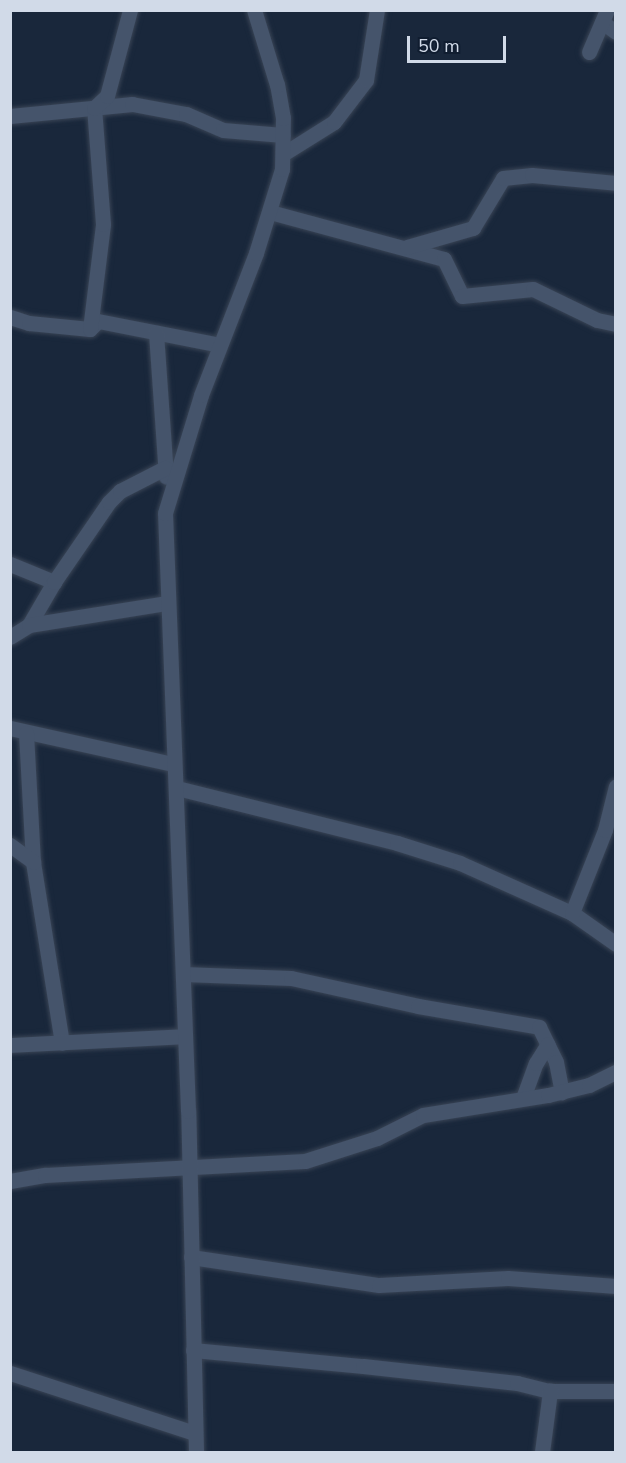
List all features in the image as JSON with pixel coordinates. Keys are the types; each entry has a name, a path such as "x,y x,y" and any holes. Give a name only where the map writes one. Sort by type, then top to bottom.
{"street":[{"path":"94,108 107,96 130,10"},
{"path":"167,499 220,345 270,212 283,154 278,85 254,10"},
{"path":"283,154 334,122 366,80 377,10"},
{"path":"605,16 615,32"},
{"path":"590,52 605,16"},
{"path":"10,116 132,104 161,108 224,130 283,135"},
{"path":"90,329 103,224 94,108"},
{"path":"404,248 473,228 503,178 532,175 615,183"},
{"path":"270,212 444,259 462,296 533,289 597,320 615,324"},
{"path":"10,316 29,323 90,329"},
{"path":"90,329 98,321 220,345"},
{"path":"156,333 167,499 167,603 172,764 177,788 190,1167 196,1452"},
{"path":"29,625 54,582 109,502 120,492 165,468"},
{"path":"10,564 54,582"},
{"path":"10,637 29,625 167,603"},
{"path":"10,728 172,764"},
{"path":"26,733 33,862 62,1043"},
{"path":"572,913 605,830 615,786"},
{"path":"177,788 407,846 460,863 572,913 615,944"},
{"path":"10,845 33,862"},
{"path":"183,974 291,978 418,1006 538,1027 548,1044 562,1092"},
{"path":"10,1045 185,1036"},
{"path":"523,1098 536,1064 548,1044"},
{"path":"10,1181 45,1175 305,1161 377,1138 423,1114 562,1092 615,1072"},
{"path":"191,1257 380,1285 508,1278 615,1286"},
{"path":"193,1350 446,1375 550,1391 615,1390"},
{"path":"10,1373 195,1433"},
{"path":"542,1452 550,1391"}]}
